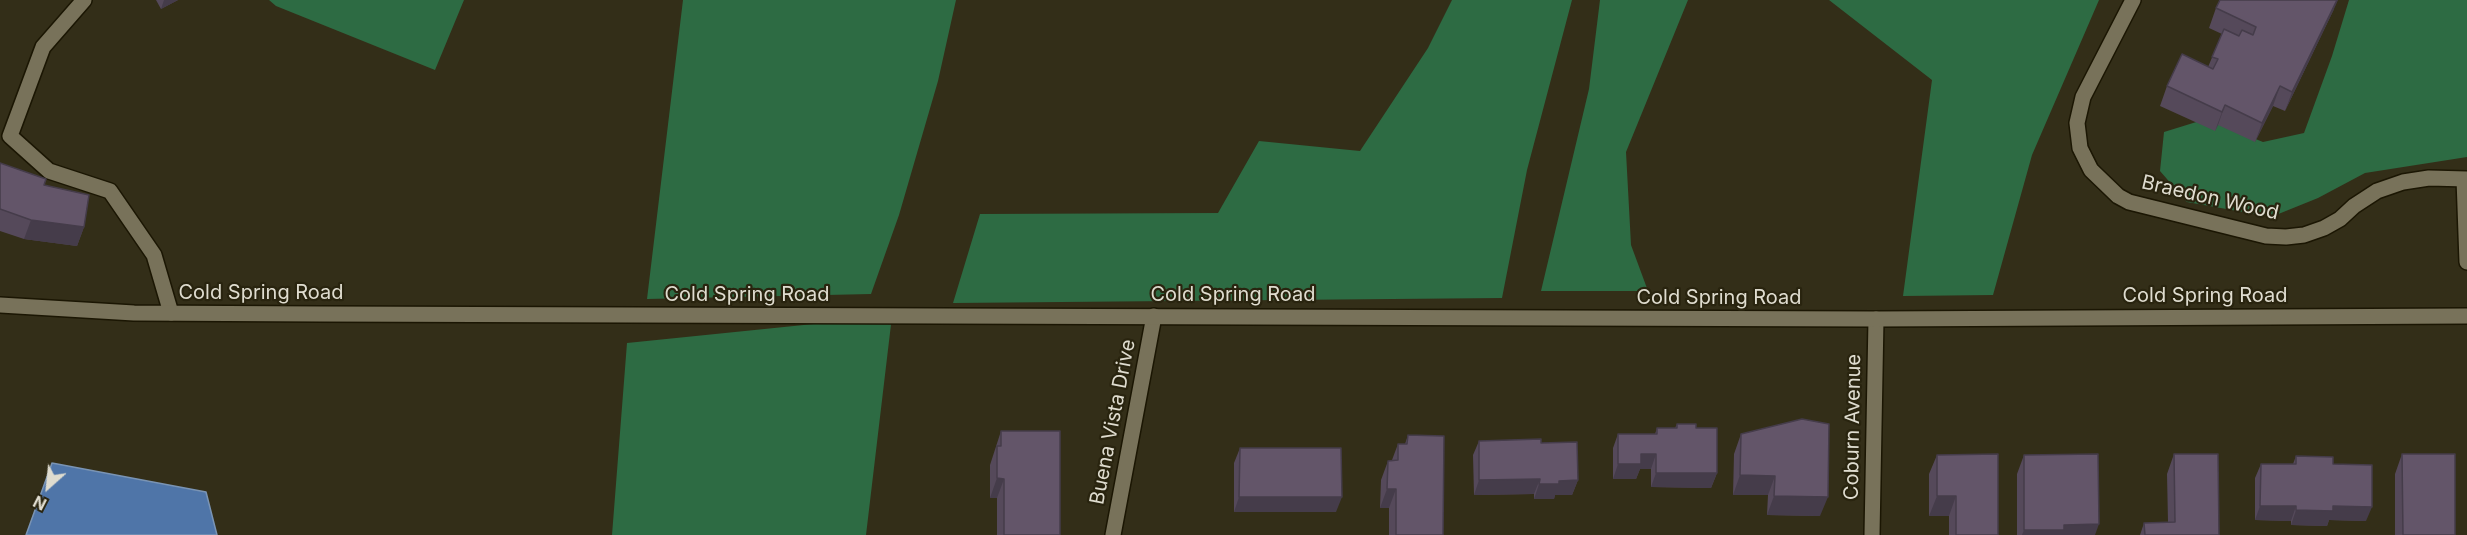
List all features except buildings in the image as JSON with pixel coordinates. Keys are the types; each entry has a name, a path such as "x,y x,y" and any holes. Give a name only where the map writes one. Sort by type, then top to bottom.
{"street":[{"path":"84,0 43,47 10,136 49,171 110,191 154,255 171,314"},
{"name":"Braedon Wood","path":"2133,0 2083,97 2077,123 2080,148 2091,170 2118,196 2129,202 2266,236 2304,236 2340,219 2361,201 2385,187 2429,178 2465,179"},
{"path":"2465,179 2467,262"},
{"name":"Cold Spring Road","path":"0,305 171,314 1876,319 2467,315"},
{"name":"Buena Vista Drive","path":"1113,535 1154,316"},
{"name":"Coburn Avenue","path":"1872,535 1876,319"}],"green space":[{"path":"269,0 464,0 435,70 276,6"},
{"path":"683,0 956,0 938,81 899,215 871,294 647,299"},
{"path":"1452,0 1572,0 1527,170 1502,298 953,303 980,214 1218,213 1259,141 1360,151 1428,48"},
{"path":"1600,0 1688,0 1626,152 1631,245 1648,291 1541,291 1589,89"},
{"path":"1829,0 2099,0 2032,155 1993,295 1903,296 1932,80"},
{"path":"2349,0 2467,0 2467,157 2365,173 2318,198 2271,217 2187,202 2160,171 2164,132 2206,119 2263,142 2304,133 2332,56"},
{"path":"892,316 866,535 612,535 627,343"}],"water":[{"path":"52,463 206,492 217,535 26,535"}]}
